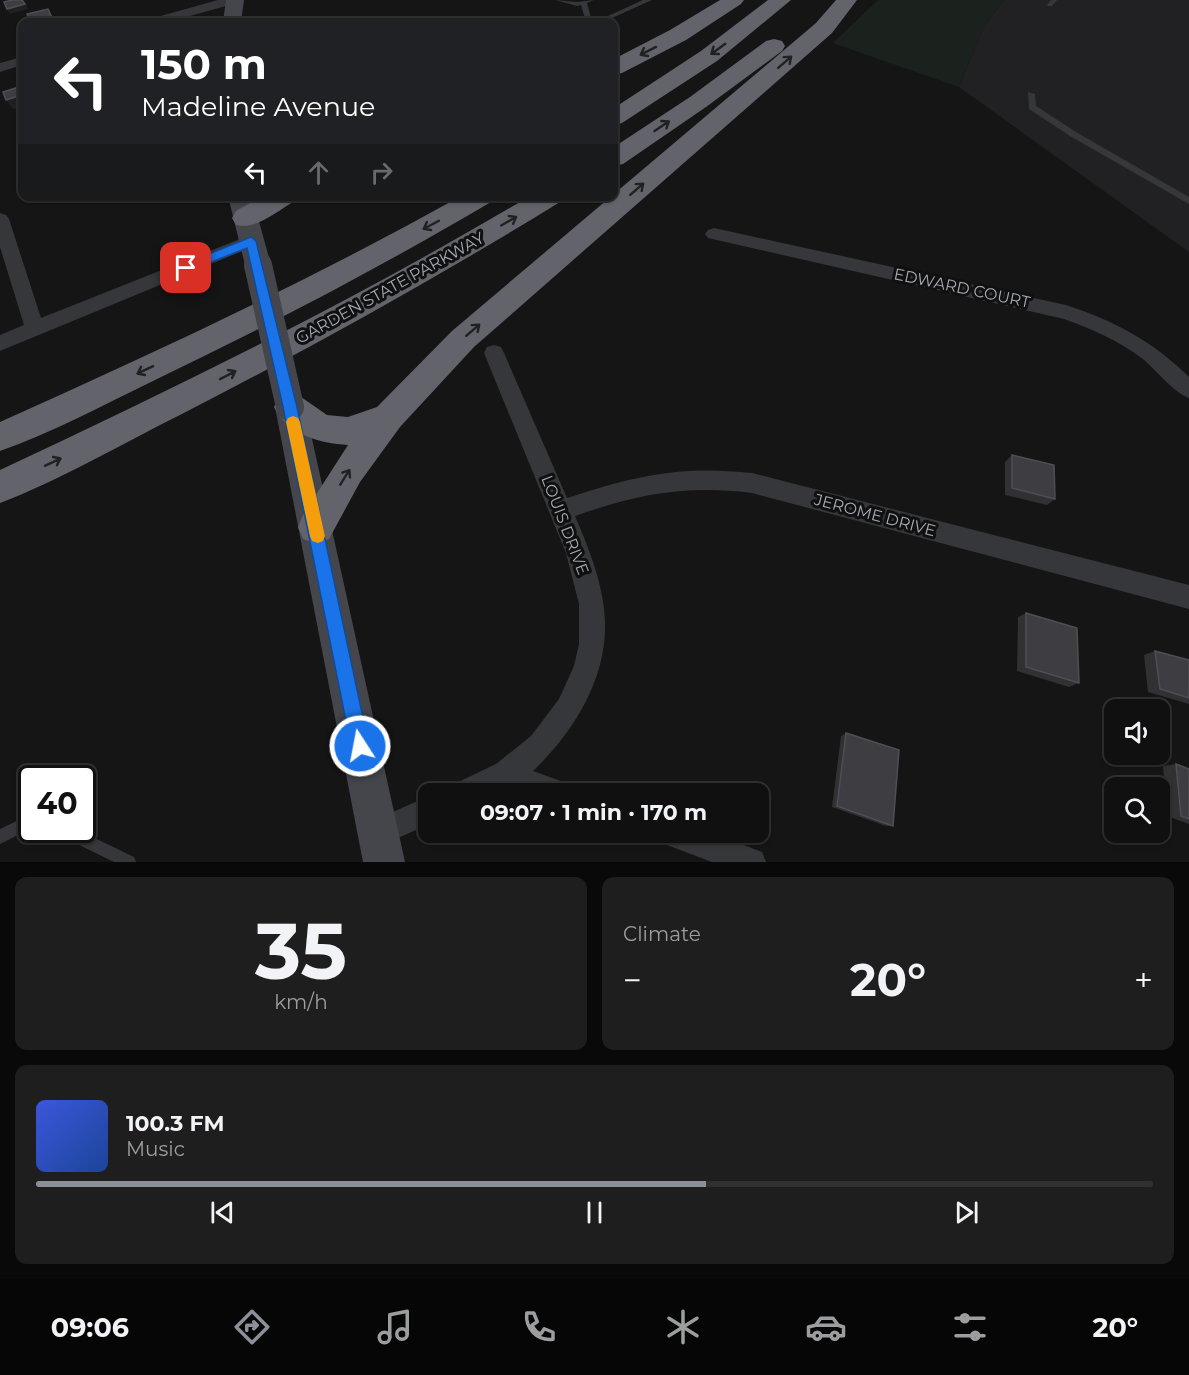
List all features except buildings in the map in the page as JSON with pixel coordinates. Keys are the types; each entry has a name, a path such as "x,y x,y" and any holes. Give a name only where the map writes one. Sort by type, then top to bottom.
{"highway":[{"path":"618,66 688,29 734,0"},
{"path":"618,115 708,56 781,0"},
{"path":"618,155 741,70 831,0"},
{"path":"316,527 348,471 388,417 463,339 824,28 847,0"},
{"path":"249,230 279,201"},
{"path":"0,437 243,324 339,275 473,201"},
{"name":"GARDEN STATE PARKWAY","path":"0,487 259,359 413,277 543,201"},
{"path":"290,407 321,429 348,431 388,417"}],"street":[{"path":"169,18 233,0 232,18"},
{"path":"0,68 18,62"},
{"path":"0,219 35,329"},
{"path":"0,343 249,230 316,527 381,848 418,819"},
{"name":"EDWARD COURT","path":"714,234 1066,312 1098,323 1128,338 1152,355 1189,390"},
{"name":"LOUIS DRIVE","path":"489,783 506,775 528,756 551,732 574,702 585,674 593,622 585,573 494,353"},
{"name":"JEROME DRIVE","path":"560,511 655,481 716,478 752,483 1189,597"},
{"path":"506,775 528,783"},
{"path":"699,843 752,862"}],"lane":[{"path":"558,0 569,3 588,1 589,18"},
{"path":"607,18 644,1"},
{"path":"1031,94 1032,107 1073,134 1189,201"},
{"path":"0,837 18,828"},
{"path":"90,843 129,862"}],"shaded area":[{"path":"878,0 1004,0 984,26 959,87 833,43"},
{"path":"1004,0 1189,0 1189,252 959,87 984,26"}],"slow traffic":[{"path":"293,422 318,536"}],"route":[{"path":"186,268 251,241 316,527 360,746"}]}
